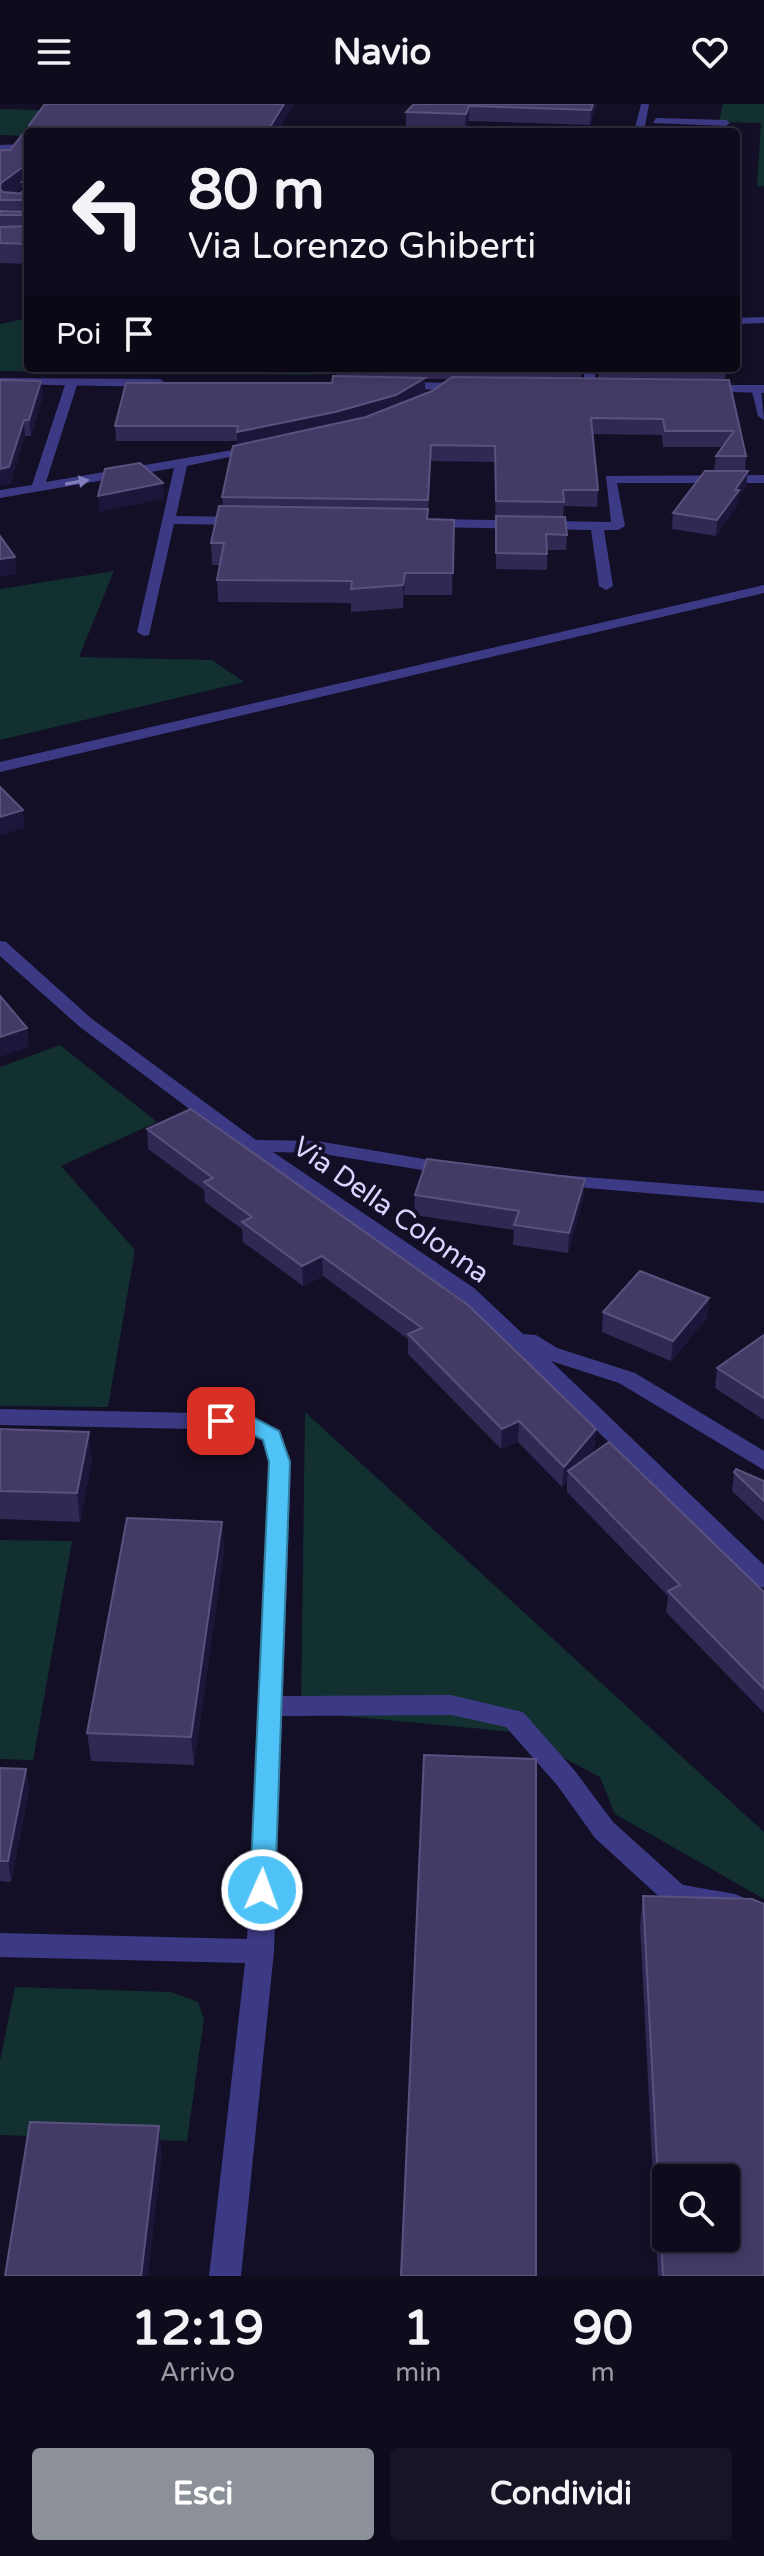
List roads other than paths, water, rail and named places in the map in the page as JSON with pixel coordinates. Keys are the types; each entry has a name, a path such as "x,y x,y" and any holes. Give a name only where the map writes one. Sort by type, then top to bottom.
{"street":[{"path":"639,128 645,104"},
{"path":"656,121 726,123"},
{"path":"0,148 24,147"},
{"path":"24,192 8,206 24,207"},
{"path":"740,321 764,320"},
{"path":"574,387 596,388 591,372"},
{"path":"0,381 181,383"},
{"path":"37,489 72,382"},
{"path":"385,386 480,387"},
{"path":"425,401 449,386"},
{"path":"692,389 760,389 764,416"},
{"path":"0,494 268,448"},
{"path":"144,632 181,465"},
{"path":"407,523 618,526 610,479 764,479"},
{"path":"169,520 249,521"},
{"path":"597,526 606,586"},
{"path":"0,767 764,589"},
{"name":"Via Della Colonna","path":"0,946 86,1023 251,1146 467,1293 764,1579"},
{"path":"251,1146 317,1147 473,1172"},
{"path":"534,1179 764,1197"},
{"path":"491,1317 549,1353 627,1378 764,1462"},
{"path":"0,1417 246,1422 272,1436 280,1462 260,1951 225,2276"},
{"path":"269,1706 451,1705 514,1719 566,1778 604,1830 676,1895 735,1906 764,1919"},
{"path":"0,1945 260,1951"}]}
